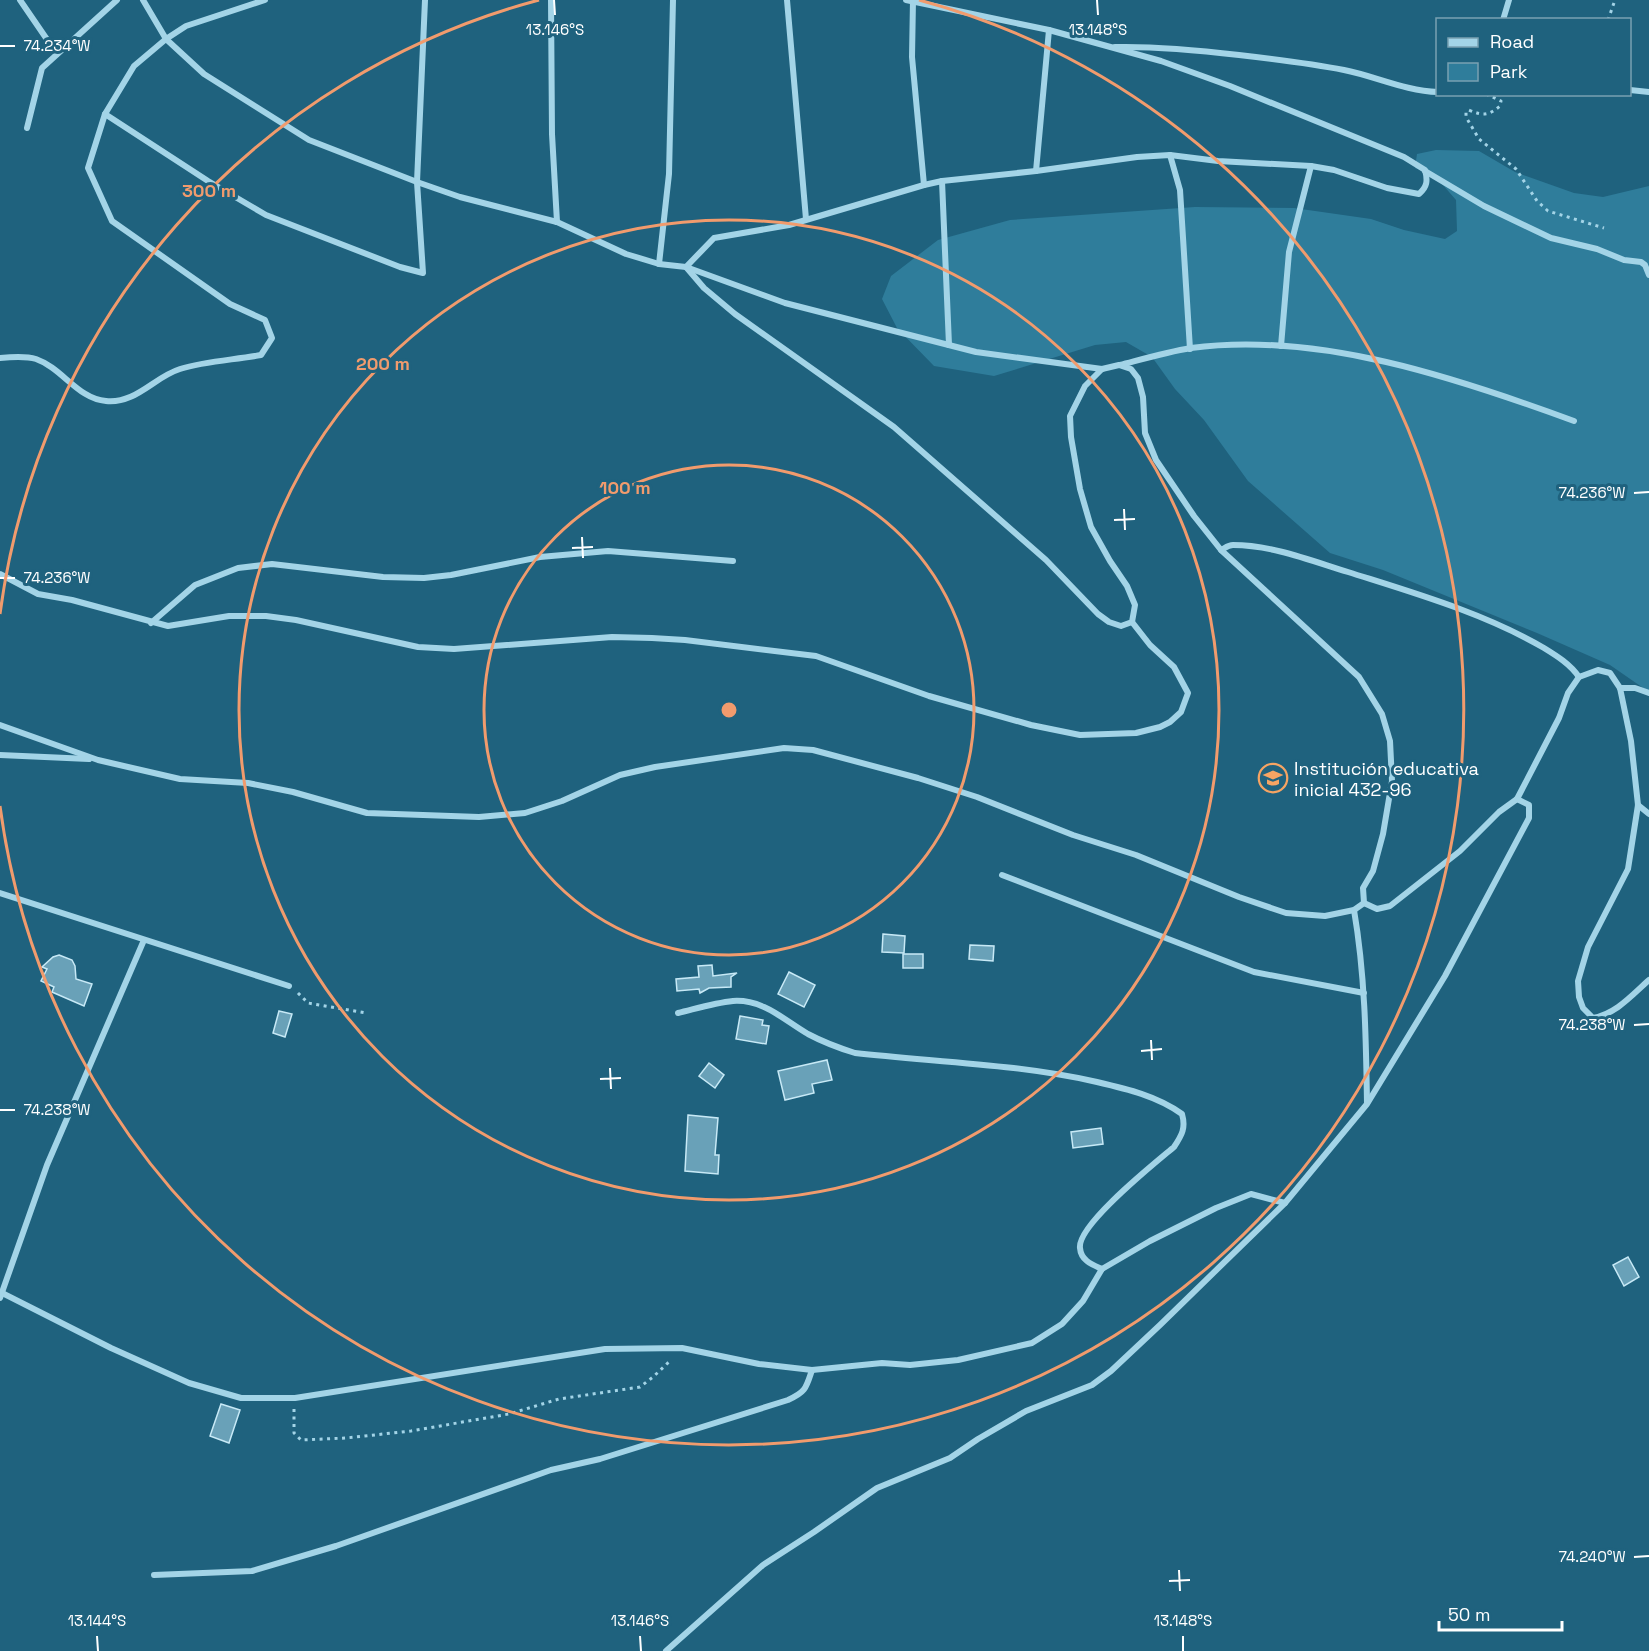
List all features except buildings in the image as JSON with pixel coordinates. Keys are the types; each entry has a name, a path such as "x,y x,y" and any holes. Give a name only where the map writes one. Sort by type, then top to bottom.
{"street":[{"path":"20,0 57,54"},
{"path":"27,128 42,68 117,0"},
{"path":"143,0 166,39 204,74 309,140 460,197 557,222 626,254 659,264 686,267 785,303 976,352 1102,369 1190,348 1281,346 1389,363 1479,386 1574,421"},
{"path":"0,358 35,359 56,369 87,395 106,401 126,399 148,389 166,375 181,369 261,355 272,338 265,320 230,304 112,221 88,168 105,114 134,66 166,39 186,26 265,0"},
{"path":"105,114 208,181 266,215 400,267 423,273 417,182 425,0"},
{"path":"551,0 552,134 557,222"},
{"path":"659,264 669,174 673,0"},
{"path":"787,0 806,219"},
{"path":"1504,18 1509,0"},
{"path":"924,185 912,57 910,1 1049,30 1161,61 1230,86 1404,157 1484,206 1551,238 1597,249 1624,260 1641,262 1645,265 1649,275"},
{"path":"1036,171 1049,30"},
{"path":"1106,47 1156,46 1308,63 1370,75 1390,83 1436,92"},
{"path":"1631,90 1649,92"},
{"path":"686,267 714,238 789,225 942,181 1170,155 1218,161 1311,166 1334,170 1386,188 1419,194 1426,188 1425,171"},
{"path":"1170,155 1180,190 1190,348"},
{"path":"1281,346 1289,252 1311,166"},
{"path":"942,181 949,345"},
{"path":"686,267 704,288 735,314 894,427 1046,560 1098,615 1121,626 1132,622"},
{"path":"1119,365 1131,369 1138,378 1143,397 1145,433 1156,460 1194,516 1221,550 1359,677 1382,714 1390,741 1392,781 1383,834 1373,871 1363,888 1364,903"},
{"path":"0,574 38,594 72,600 168,626 229,616 266,616 296,620 418,647 445,648 612,637 685,640 816,656 929,696 1032,725 1080,735 1136,733 1160,728 1170,722 1181,712 1188,693 1174,667 1150,645 1132,622 1134,605 1131,595 1091,527 1080,489 1071,437 1070,416 1084,386 1102,369"},
{"path":"1221,550 1230,545 1254,547 1296,556 1418,595 1460,610 1545,648 1572,666 1579,676"},
{"path":"151,623 195,585 238,568 272,564 383,577 424,578 451,575 540,557 608,551 733,561"},
{"path":"1364,903 1377,909 1390,906 1460,851 1499,812 1517,799 1579,676 1599,670 1610,673 1620,688 1631,741 1638,805 1628,869 1588,946 1578,981 1579,997 1583,1008 1593,1018 1604,1016 1649,981"},
{"path":"1620,688 1635,688 1649,693"},
{"path":"0,725 98,760 180,779 248,783 271,787 367,813 479,817 525,813 562,801 620,776 655,767 784,748 813,750 918,778 977,797 1073,835 1136,855 1239,897 1286,913 1325,916 1354,910 1364,903"},
{"path":"0,755 98,760"},
{"path":"666,1651 763,1564 877,1488 950,1458 1026,1411 1092,1385 1112,1371 1285,1203 1367,1104 1445,976 1530,819 1529,805 1517,799"},
{"path":"1638,805 1649,813"},
{"path":"1002,875 1254,972 1364,993"},
{"path":"0,892 289,986"},
{"path":"1354,910 1364,993 1367,1104"},
{"path":"144,940 47,1165 1,1294 189,1383 241,1398 295,1398 605,1349 682,1348 759,1364 812,1370 882,1363 910,1365 958,1360 1032,1343 1062,1324 1083,1302 1102,1269 1187,1222 1251,1194 1285,1203"},
{"path":"678,1013 733,1001 753,1003 771,1009 810,1035 836,1048 855,1053 1042,1071 1136,1090 1173,1108 1182,1114 1185,1124 1182,1136 1174,1147 1115,1198 1082,1236 1079,1247 1085,1261 1102,1269"},
{"path":"154,1575 252,1571 336,1546 551,1470 600,1459 788,1400 806,1389 812,1370"}],"path":[{"path":"1609,18 1616,0"},
{"path":"1490,96 1501,101 1500,106 1490,114 1484,115 1469,110 1466,112 1466,117 1479,139 1516,169 1537,201 1548,211 1604,228"},
{"path":"289,986 308,1003 366,1013"},
{"path":"295,1398 294,1433 301,1440 411,1431 509,1414 559,1399 640,1388 682,1348"}],"green space":[{"path":"1436,150 1479,151 1515,172 1574,193 1603,197 1649,186 1649,692 1610,665 1537,633 1383,570 1330,553 1248,481 1204,420 1175,389 1152,357 1126,342 1095,345 994,376 934,366 897,328 882,299 891,276 938,240 1010,220 1195,207 1294,208 1371,219 1404,230 1445,239 1457,231 1456,200 1436,177 1415,168 1417,154"}],"place":[{"name":"Institución educativa inicial 432-96","path":"1273,778"}]}
